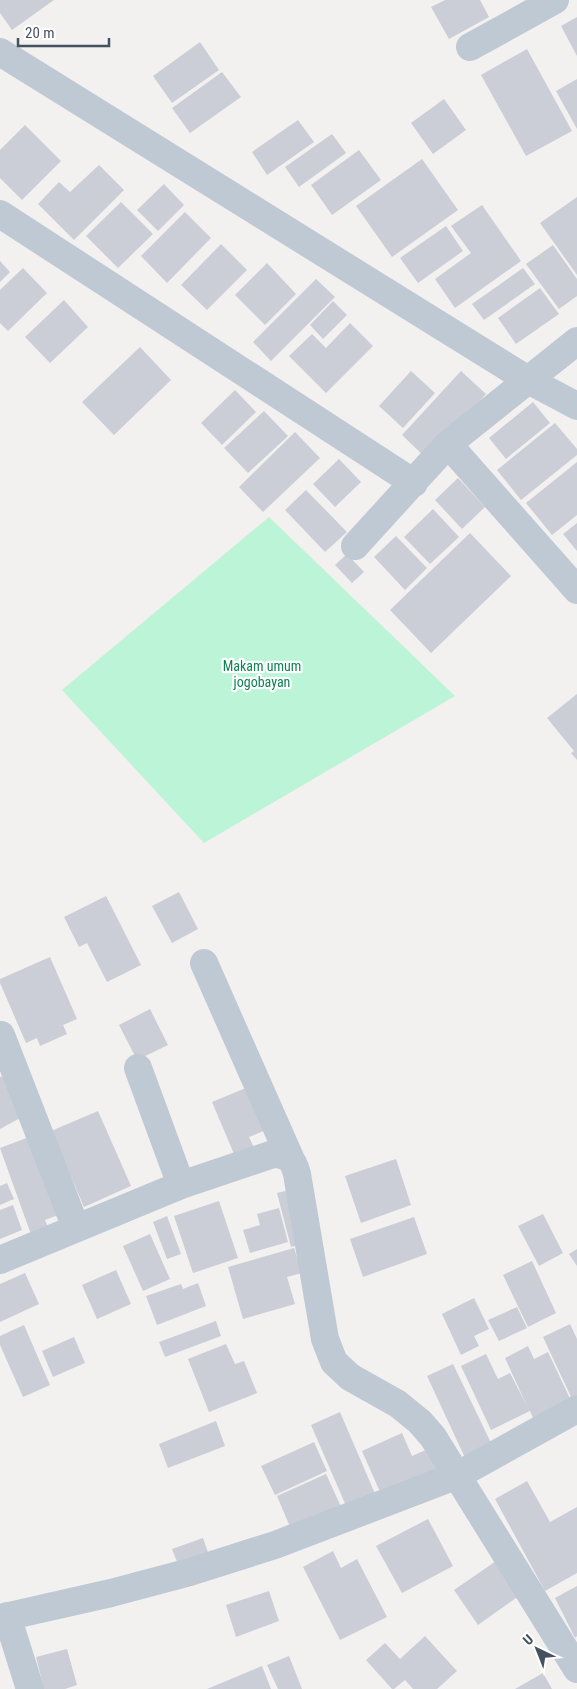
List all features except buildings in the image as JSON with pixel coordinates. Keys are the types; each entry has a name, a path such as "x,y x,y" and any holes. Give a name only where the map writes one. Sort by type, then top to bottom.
{"street":[{"path":"470,47 555,0"},
{"path":"0,52 528,380 577,406"},
{"path":"0,214 414,483"},
{"path":"355,546 448,444 577,342"},
{"path":"448,444 577,590"},
{"path":"204,963 297,1174 325,1339 334,1362 350,1377 398,1404 420,1422 433,1437 577,1669"},
{"path":"1,1035 76,1228"},
{"path":"138,1068 182,1184"},
{"path":"0,1260 182,1184 273,1154 285,1155 291,1160"},
{"path":"30,1689 4,1617 111,1593 190,1572 275,1545 458,1475 577,1409"}],"green space":[{"name":"Makam umum jogobayan","path":"269,517 455,696 204,843 62,690"}]}
